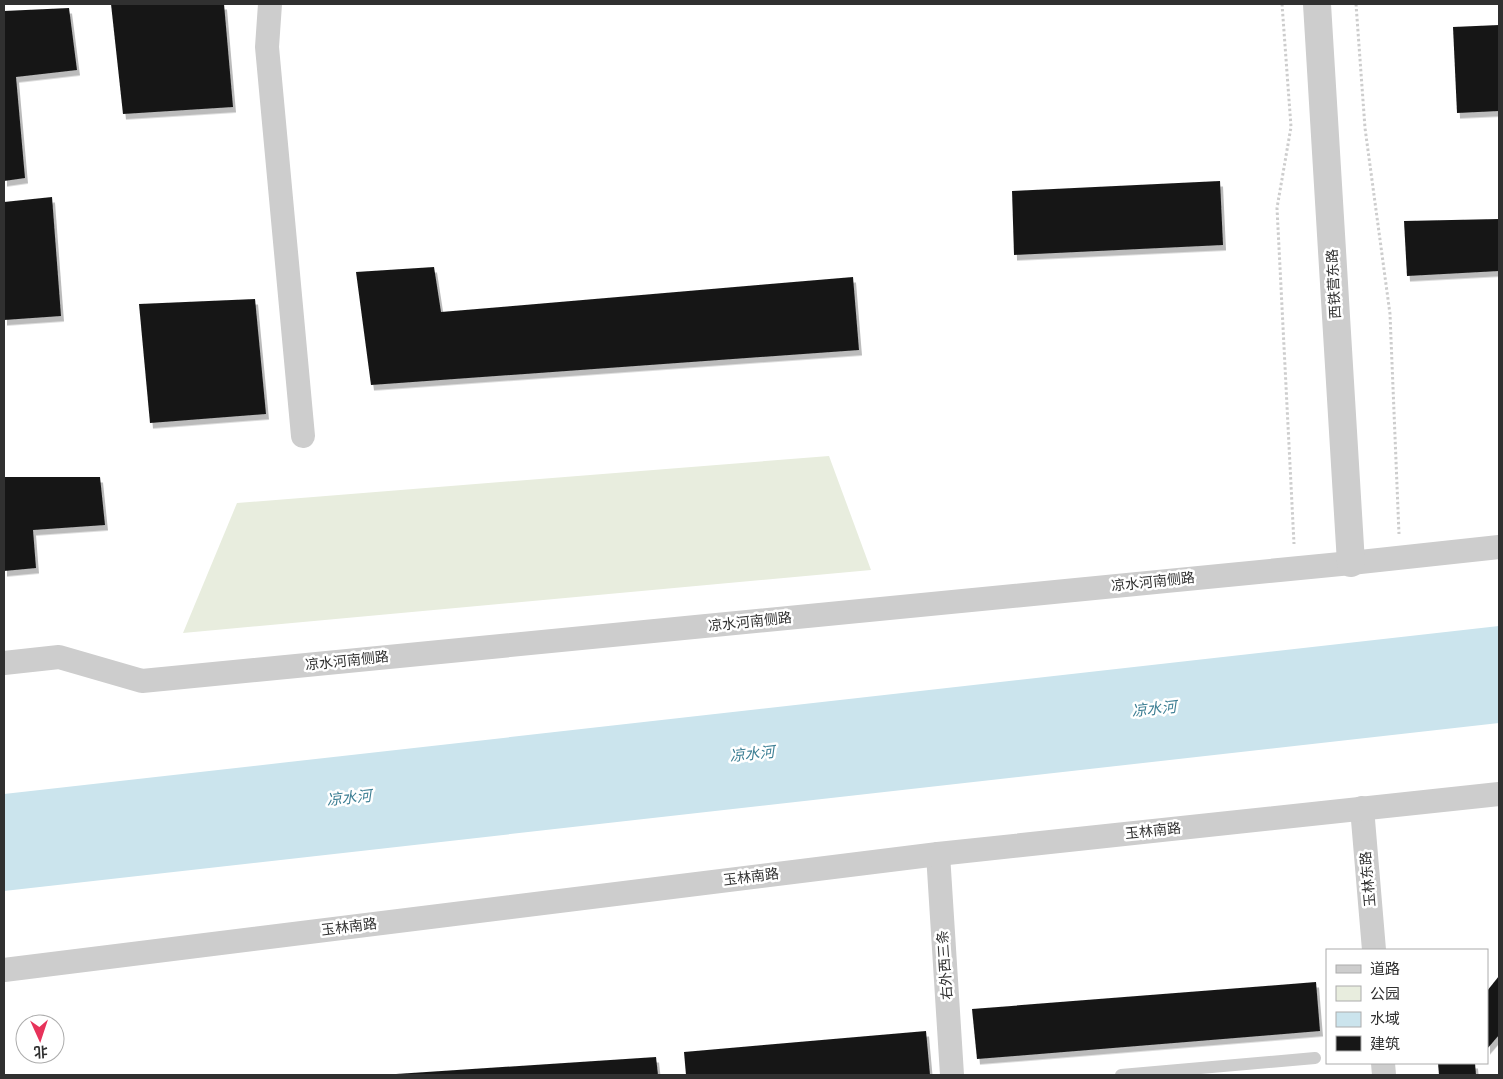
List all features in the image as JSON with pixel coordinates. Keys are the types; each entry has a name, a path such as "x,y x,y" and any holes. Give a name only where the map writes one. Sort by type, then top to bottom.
{"street":[{"path":"270,4 266,47 303,436"},
{"name":"西铁营东路","path":"1317,4 1351,563"},
{"name":"凉水河南侧路","path":"4,664 59,657 142,681 1499,547"},
{"name":"玉林南路","path":"4,970 938,854 1499,794"},
{"name":"玉林东路","path":"1362,808 1374,949"},
{"name":"右外西三条","path":"938,854 952,1075"}],"lane":[{"path":"1121,1075 1315,1058"}],"path":[{"path":"1282,4 1291,127 1277,208 1294,551"},
{"path":"1356,4 1365,128 1390,314 1399,534"}],"green space":[{"path":"829,456 871,570 183,633 237,503"}],"water":[{"name":"凉水河","path":"1499,626 1499,723 4,891 4,794"}],"building":[{"path":"111,4 224,4 233,107 123,114"},
{"path":"69,8 77,70 16,77 25,178 4,181 4,11"},
{"path":"1499,25 1499,111 1457,113 1453,27"},
{"path":"1220,181 1223,245 1014,255 1012,191"},
{"path":"52,197 61,316 4,320 4,202"},
{"path":"1499,219 1499,271 1407,276 1404,221"},
{"path":"434,267 441,312 853,277 859,350 371,385 356,272"},
{"path":"255,299 266,414 150,423 139,304"},
{"path":"4,477 100,477 105,525 33,530 36,568 4,571"},
{"path":"1499,976 1499,1035 1488,1048 1488,990"},
{"path":"1316,982 1320,1031 977,1059 972,1009"},
{"path":"926,1031 930,1075 686,1075 684,1052"},
{"path":"656,1057 658,1075 396,1075 396,1074"},
{"path":"1438,1064 1475,1064 1476,1075 1439,1075"}]}
